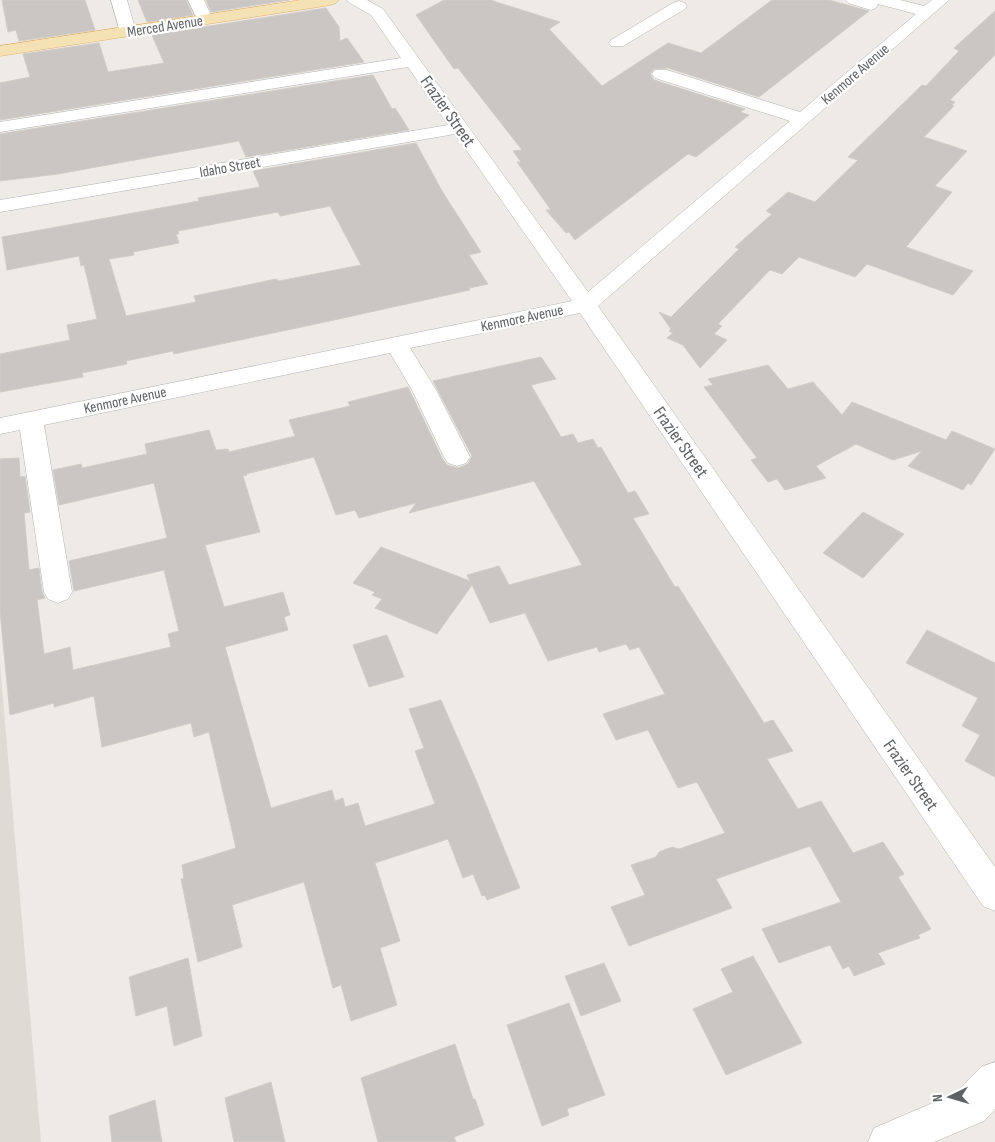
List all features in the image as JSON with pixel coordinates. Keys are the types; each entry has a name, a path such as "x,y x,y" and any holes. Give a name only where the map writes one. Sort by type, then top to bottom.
{"main road":[{"name":"Merced Avenue","path":"0,51 331,0"}],"street":[{"path":"119,0 128,32"},
{"path":"196,0 205,20"},
{"name":"Frazier Street","path":"355,0 377,12 412,60 586,305 995,895"},
{"path":"661,0 684,3"},
{"path":"853,0 934,6"},
{"path":"617,43 684,3"},
{"name":"Kenmore Avenue","path":"0,426 586,305 934,6"},
{"path":"0,127 412,60"},
{"path":"661,74 803,119"},
{"name":"Idaho Street","path":"0,206 460,128"},
{"path":"396,344 424,390 457,457"},
{"path":"31,420 58,592"},
{"path":"888,1142 970,1107 995,1081"}],"shaded area":[{"path":"0,664 41,1142 0,1142"}],"building":[{"path":"2,0 85,0 95,30 19,41 16,30 8,32"},
{"path":"138,0 186,0 193,15 147,22"},
{"path":"206,0 289,0 211,12"},
{"path":"444,0 490,0 560,22 549,29 602,86 668,43 701,53 772,0 829,0 869,11 759,97 668,68 654,69 650,74 654,80 745,109 740,112 749,115 696,157 688,154 575,240 569,232 566,233 546,210 551,210 517,162 521,162 513,151 522,150 458,68 454,69 416,15"},
{"path":"326,8 339,27 340,41 347,38 364,62 0,120 0,83 30,77 23,54 99,43 108,72 164,63 152,35"},
{"path":"995,11 995,55 950,100 955,102 952,105 954,106 924,137 967,151 935,186 952,192 906,247 973,271 953,295 867,264 855,277 799,257 782,274 770,270 718,324 722,326 714,334 727,340 700,368 683,345 667,338 673,333 669,331 671,329 659,312 671,317 739,249 735,247 772,214 766,211 788,192 815,202 858,160 848,157 922,85 926,86 959,51 954,48"},
{"path":"373,75 392,109 395,108 409,130 246,157 239,141 58,174 0,181 0,134"},
{"path":"416,143 442,191 481,252 469,255 488,284 469,288 470,290 325,322 174,354 173,351 126,361 127,364 82,373 83,377 0,392 0,354 70,340 67,325 97,319 84,265 81,266 79,256 7,270 2,237 199,201 198,198 260,187 253,171","holes":["330,206 361,265 279,281 276,279 194,296 196,302 126,316 109,259 134,255 133,252 179,243 176,234 179,234 178,231 278,212 280,216"]},
{"path":"541,357 556,379 531,385 561,437 573,434 578,443 593,439 598,448 601,447 628,493 635,491 649,514 633,518 675,587 678,586 764,723 773,720 793,751 767,759 798,809 821,801 853,853 883,842 904,874 898,877 931,929 918,935 920,938 878,953 885,964 854,976 849,966 843,969 830,945 779,963 762,929 841,902 810,846 716,879 732,908 629,946 611,907 645,895 631,865 656,857 659,852 672,847 679,849 725,833 697,782 678,788 648,730 616,740 603,714 665,694 639,647 630,650 626,644 599,652 597,647 548,661 525,613 490,623 472,585 437,634 375,608 382,599 372,595 375,592 353,583 381,547 470,581 467,575 499,566 509,585 582,565 534,481 409,513 416,503 359,518 355,510 336,515 314,457 243,476 260,532 205,545 224,607 283,592 290,615 284,617 288,630 225,647 271,808 332,790 335,801 343,798 345,807 358,803 365,826 435,804 415,751 424,748 409,709 441,700 476,780 520,888 487,900 485,895 482,896 473,874 463,878 448,839 375,863 400,941 380,948 397,1005 351,1021 341,985 333,988 304,882 232,905 242,947 198,962 181,879 184,878 182,865 236,848 209,732 194,737 191,723 102,747 94,696 54,707 54,703 10,715 0,611 0,459 19,458 20,477 25,476 30,512 24,513 29,570 39,568 42,592 45,598 37,600 44,654 70,647 73,670 171,647 168,634 179,631 164,570 74,591 69,561 167,538 154,483 59,505 53,470 81,464 82,468 147,454 145,444 209,430 216,450 228,449 229,452 295,436 289,420 350,406 348,402 408,387 442,458 447,465 458,468 468,464 472,456 433,381"},
{"path":"768,365 788,389 813,382 842,415 852,402 946,440 952,431 995,449 971,485 968,483 963,490 908,466 922,451 893,460 856,444 816,466 826,478 785,490 777,479 768,482 751,460 757,458 704,387 713,385 708,379"},
{"path":"863,512 904,534 863,578 823,553"},
{"path":"927,630 995,663 995,777 965,761 980,735 962,726 978,698 906,663"},
{"path":"387,635 404,677 369,687 353,645"},
{"path":"753,956 802,1043 726,1075 693,1009 733,992 721,969"},
{"path":"188,958 202,1036 174,1046 167,1006 136,1016 129,977"},
{"path":"604,963 621,1001 581,1016 565,976"},
{"path":"569,1003 605,1095 567,1109 569,1115 542,1126 507,1025"},
{"path":"455,1044 473,1099 475,1099 484,1125 454,1137 456,1142 378,1142 361,1078"},
{"path":"271,1082 285,1142 234,1142 225,1098"},
{"path":"155,1100 162,1142 112,1142 109,1116"}]}
